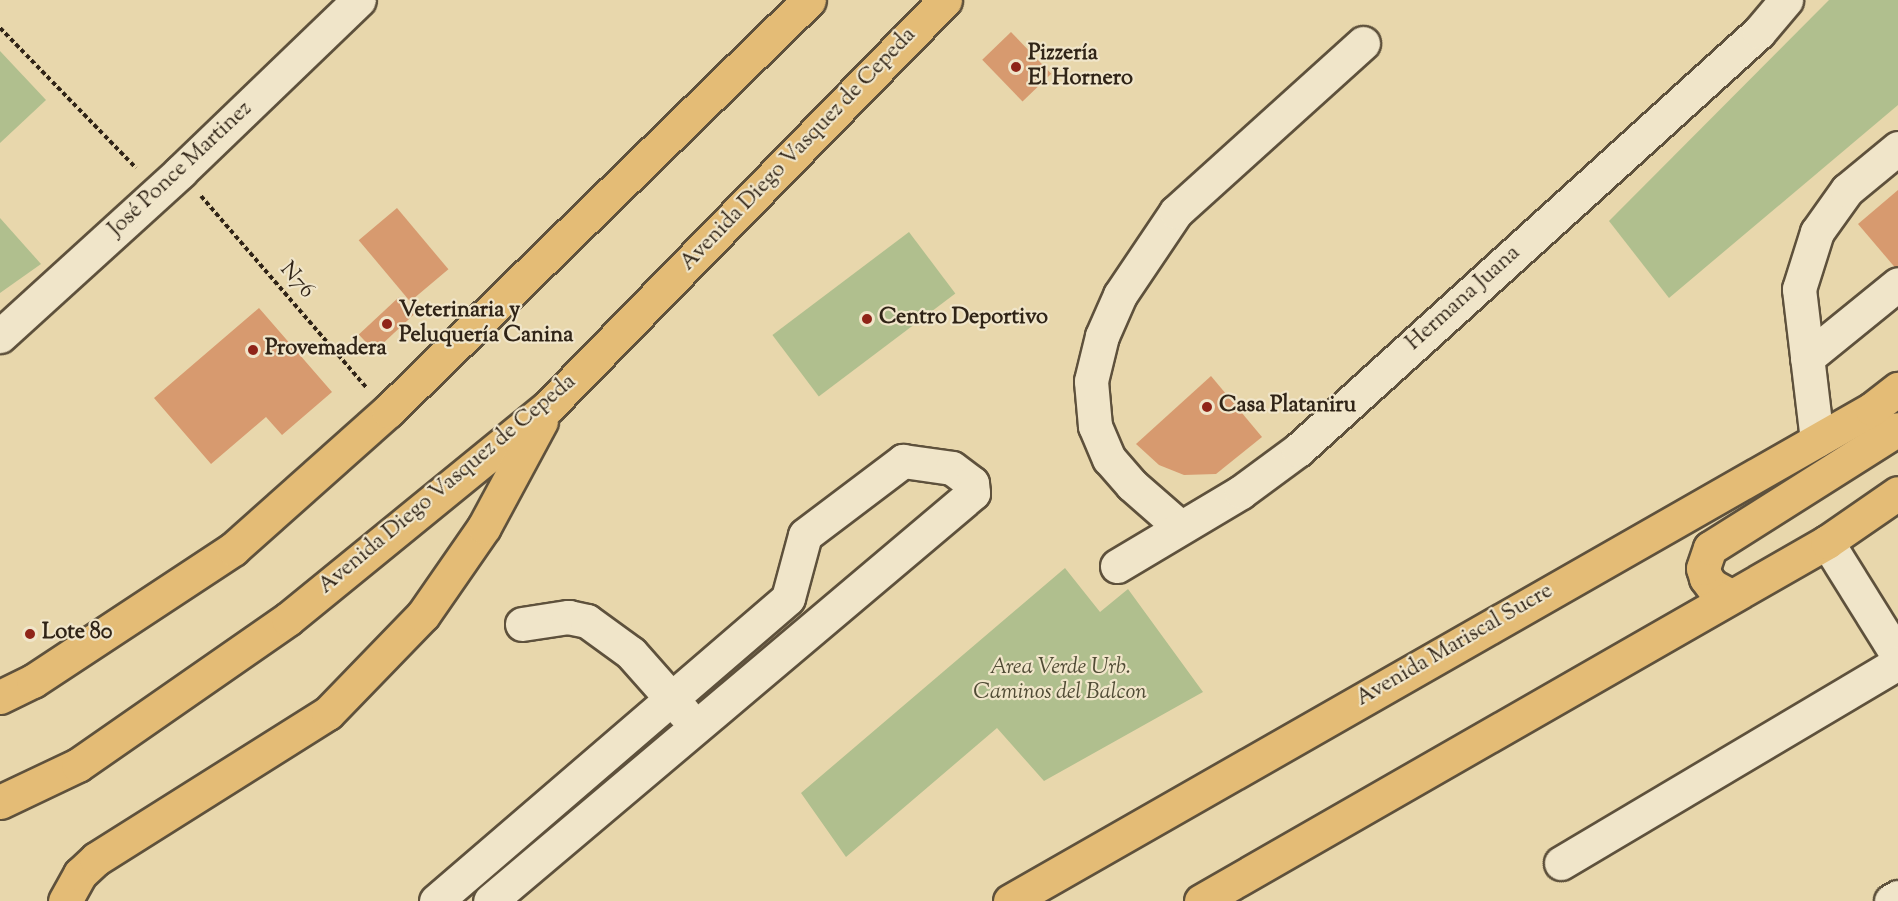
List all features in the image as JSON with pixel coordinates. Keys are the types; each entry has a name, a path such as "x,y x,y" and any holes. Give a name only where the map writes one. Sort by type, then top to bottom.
{"main road":[{"path":"0,697 33,681 233,549 388,411 809,0"},
{"name":"Avenida Diego Vasquez de Cepeda","path":"0,802 78,765 288,619 549,406 945,0"},
{"name":"Avenida Mariscal Sucre","path":"1010,901 1816,440 1898,389"},
{"path":"65,901 80,874 96,858 328,713 423,615 484,527 549,406"},
{"path":"1731,596 1712,586 1706,578 1702,568 1710,548 1898,429"},
{"path":"1202,901 1827,542 1898,494"}],"street":[{"name":"José Ponce Martinez","path":"0,336 170,182 359,0"},
{"name":"Hermana Juana","path":"1118,566 1241,492 1298,450 1759,32 1786,0"},
{"path":"1180,527 1132,485 1109,459 1095,426 1091,381 1102,336 1120,295 1176,212 1363,44"},
{"path":"1816,440 1799,289 1817,232 1847,190 1898,148"},
{"path":"1807,358 1898,284"},
{"path":"436,901 788,598 805,535 903,461 952,468 972,483 973,493 490,901"},
{"path":"1827,542 1898,656"},
{"path":"788,598 813,629"},
{"path":"522,624 568,617 587,621 631,652 696,726"},
{"path":"1561,863 1898,663"},
{"path":"562,793 582,823"},
{"path":"1891,901 1898,897"}],"path":[{"name":"N76","path":"0,28 170,182 388,411"}],"green space":[{"path":"1829,0 1898,0 1898,105 1669,298 1609,221"},
{"path":"0,51 46,100 0,143"},
{"path":"0,218 41,264 0,293"},
{"name":"Centro Deportivo","path":"909,232 955,293 819,396 772,335"},
{"name":"Area Verde Urb. Caminos del Balcon","path":"1065,568 1100,612 1128,589 1203,692 1044,781 997,728 846,857 801,793"}],"building":[{"name":"Pizzería El Hornero","path":"1011,32 1051,74 1023,102 982,60"},
{"path":"1898,190 1898,271 1858,224"},
{"path":"397,208 448,269 410,301 359,240"},
{"name":"Veterinaria y Peluquería Canina","path":"399,297 415,314 374,351 359,335"},
{"name":"Provemadera","path":"259,308 332,392 282,435 266,417 211,464 154,398"},
{"name":"Casa Plataniru","path":"1211,376 1262,437 1216,474 1184,475 1159,465 1136,444"}],"place":[{"name":"Pizzería El Hornero","path":"1016,67"},
{"name":"Centro Deportivo","path":"867,319"},
{"name":"Veterinaria y Peluquería Canina","path":"387,324"},
{"name":"Provemadera","path":"253,350"},
{"name":"Casa Plataniru","path":"1207,407"},
{"name":"Lote 80","path":"30,634"}]}
